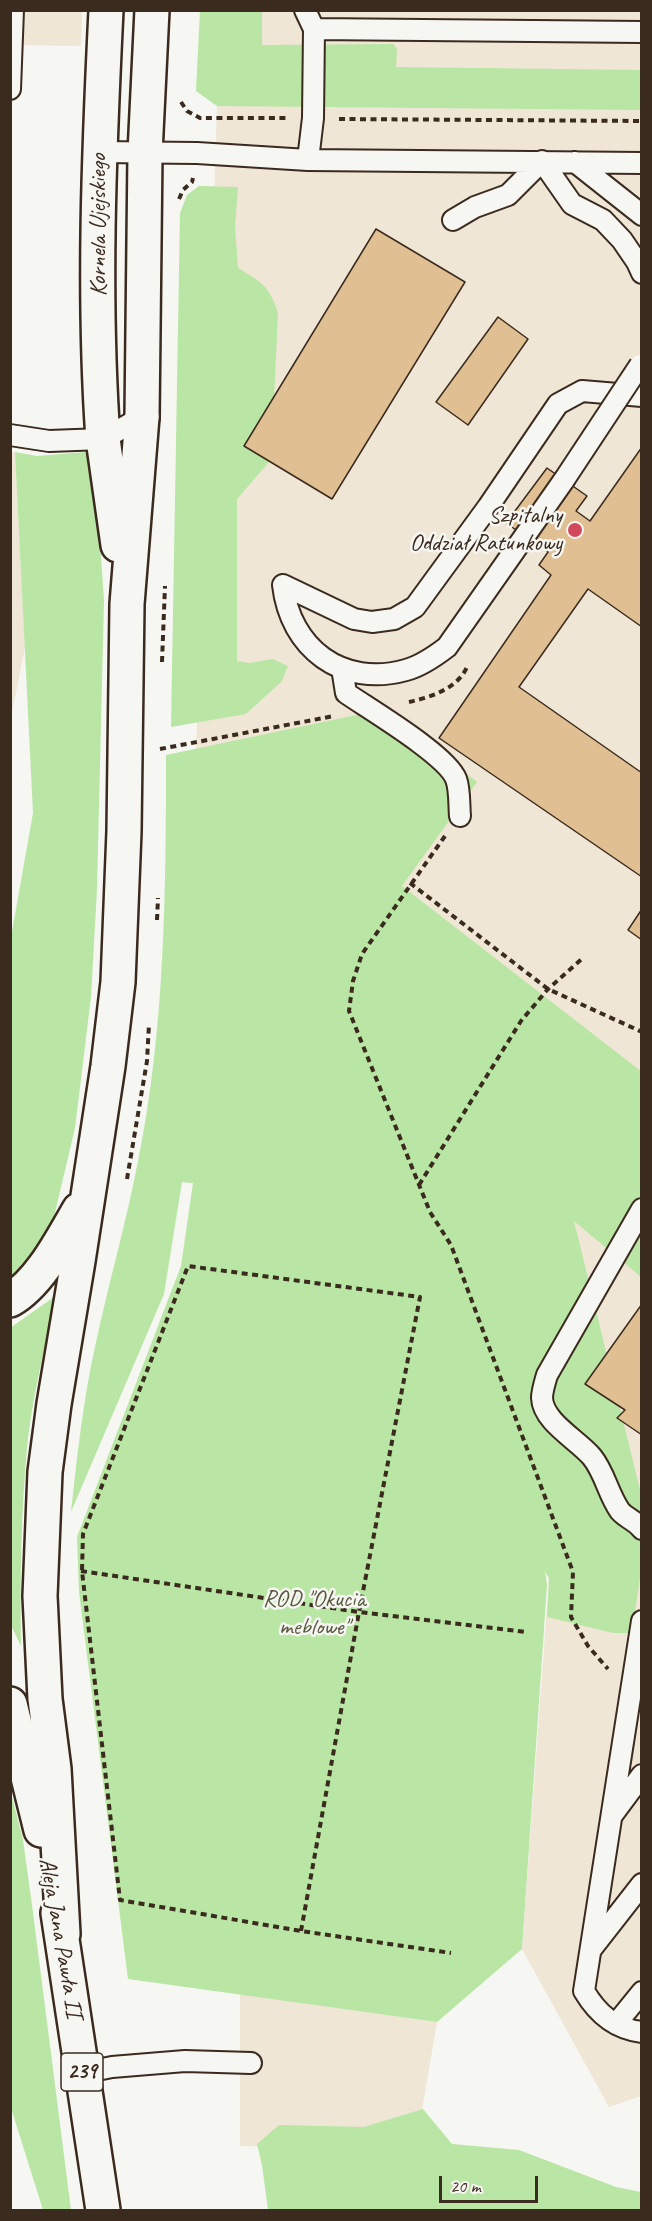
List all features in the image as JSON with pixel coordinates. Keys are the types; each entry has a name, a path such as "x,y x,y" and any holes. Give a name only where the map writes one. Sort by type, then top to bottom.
{"main road":[{"name":"Kornela Ujejskiego","path":"106,10 99,152 98,361 103,439 127,604"},
{"name":"Kornela Ujejskiego","path":"127,604 142,417 145,153 152,10"},
{"path":"63,1934 54,1769 45,1699 40,1596 45,1472 89,1193 118,982 124,831 127,604"},
{"path":"10,1300 38,1274 58,1246 89,1193"},
{"name":"Aleja Jana Pawła II","path":"10,1704 37,1806 63,1934 103,2211"}],"lane":[{"path":"10,89 13,10"},
{"path":"305,10 314,29 313,118 308,160"},
{"path":"314,29 642,32"},
{"path":"99,152 197,153 308,160 642,163"},
{"path":"453,220 475,207 508,195 542,161"},
{"path":"542,161 572,204 603,220 622,240 642,273"},
{"path":"575,162 642,215"},
{"path":"641,362 564,480 447,647 420,665 406,670 379,674 342,668 309,647 299,635 285,601 283,585 354,619 372,622 394,620 415,607 488,507 558,404 582,391 642,396"},
{"path":"10,435 49,441 103,439 142,417"},
{"path":"342,668 346,693 417,741 444,764 456,779 460,816"},
{"path":"642,1209 547,1375 542,1399 552,1420 591,1455 600,1468 607,1489 622,1513 642,1528"},
{"path":"642,1621 584,1990 596,2010 616,2024 642,2032"},
{"path":"610,1818 642,1775"},
{"path":"590,1951 642,1884"},
{"path":"616,2024 642,1992"},
{"path":"82,2073 112,2067 185,2061 251,2063"}],"path":[{"path":"179,98 187,111 200,118 642,121"},
{"path":"160,749 280,725"},
{"path":"460,816 410,883 362,954 353,981 349,1011 430,1212 451,1245 573,1572 571,1617 588,1646 630,1695"},
{"path":"410,883 548,989 642,1032"},
{"path":"419,1185 521,1021 548,989 584,957"},
{"path":"301,1931 358,1612 420,1297 188,1266 83,1534 82,1571 120,1900 301,1931 451,1953"},
{"path":"73,1570 358,1612 526,1632"}],"shaded area":[{"path":"11,11 82,11 81,46 11,45"},
{"path":"216,11 641,11 641,2096 609,2107 522,1949 549,1579 389,1202 182,1182 217,106"},
{"path":"15,452 25,648 11,717 10,453"},
{"path":"240,1994 437,2022 415,2151 240,2146"}],"green space":[{"path":"200,10 262,11 262,45 393,44 397,49 396,67 642,70 641,110 217,106 196,91"},
{"path":"199,186 238,187 235,227 238,268 263,285 271,296 278,313 269,462 237,499 237,661 249,663 273,659 288,666 282,681 246,714 171,727 180,213 187,195"},
{"path":"15,452 37,456 85,452 94,458 104,600 97,889 91,997 75,1128 49,1238 11,1290 11,937 33,813"},
{"name":"ROD \"Okucia meblowe\"","path":"361,714 414,731 477,782 402,886 642,1072 641,1277 574,1221 641,1494 642,1564 632,1633 613,1633 547,1617 549,1579 545,1571 547,1585 522,1949 437,2022 128,1979 79,1592 77,1537 181,1266 193,1183 182,1182 164,1294 71,1512 91,1367 133,1185 154,1061 164,908 166,755"},
{"path":"54,1297 56,1298 28,1438 22,1542 21,1646 10,1623 10,1328"},
{"path":"10,1789 23,1840 71,2210 43,2210 11,2108"},
{"path":"423,2109 452,2144 519,2150 616,2187 641,2192 641,2210 268,2210 257,2144 279,2125 364,2127"}],"building":[{"path":"376,229 465,282 332,499 244,446"},
{"path":"498,317 528,339 468,425 436,402"},
{"path":"642,447 642,627 588,589 519,687 642,773 642,877 439,738 551,575 539,565 548,552 506,523 547,468 587,496 576,511 590,521"},
{"path":"642,909 642,940 628,930"},
{"path":"642,1304 642,1435 617,1418 625,1410 585,1384"}],"place":[{"name":"Szpitalny Oddział Ratunkowy","path":"575,530"}]}
